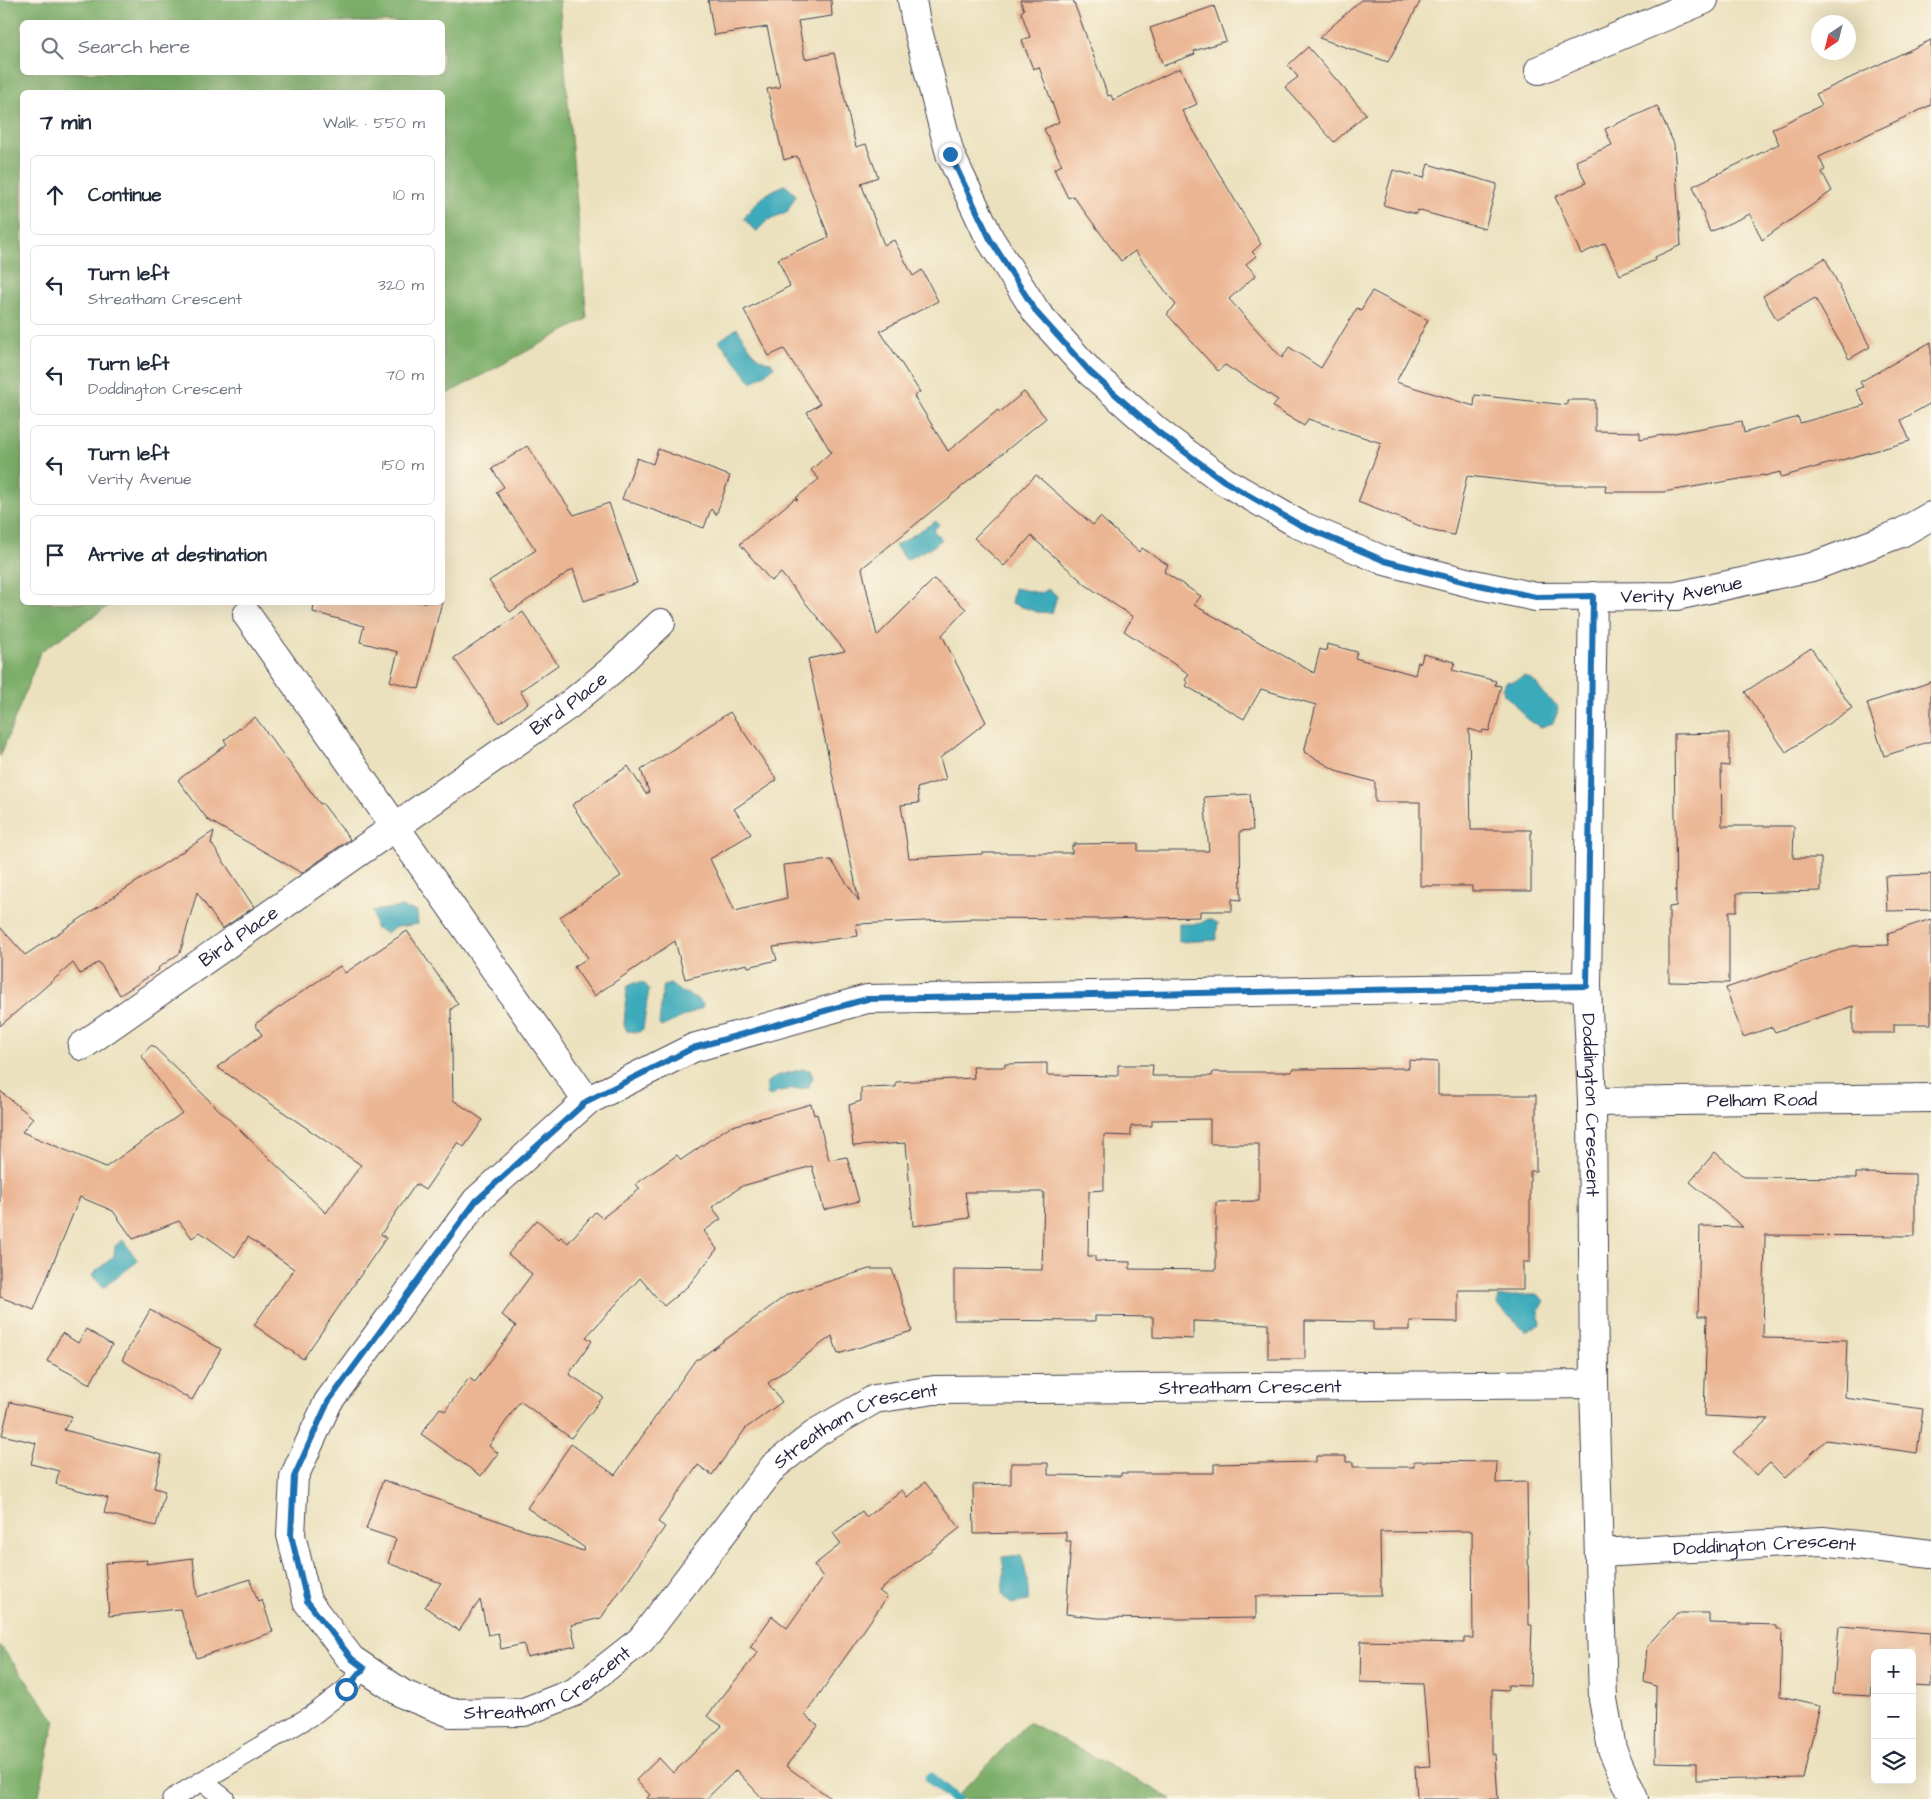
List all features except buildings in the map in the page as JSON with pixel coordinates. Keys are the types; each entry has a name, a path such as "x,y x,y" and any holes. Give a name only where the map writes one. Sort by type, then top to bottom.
{"street":[{"name":"Verity Avenue","path":"912,0 916,23 950,154 990,239 1037,313 1090,372 1158,432 1224,481 1300,525 1385,561 1474,584 1536,597 1676,596 1812,567 1901,533 1931,516"},
{"path":"1539,70 1704,0"},
{"name":"Doddington Crescent","path":"1593,596 1587,986 1592,1102 1594,1384 1603,1700 1612,1749 1634,1799"},
{"path":"247,615 587,1101"},
{"name":"Bird Place","path":"82,1046 569,705 613,669 661,623"},
{"name":"Streatham Crescent","path":"1587,986 867,999 693,1048 587,1101 476,1201 328,1402 294,1477 291,1535 307,1601 352,1659 403,1694 452,1713 524,1712 575,1692 641,1640 774,1466 819,1431 875,1399 934,1390 1594,1384"},
{"name":"Pelham Road","path":"1592,1102 1931,1098"},
{"name":"Doddington Crescent","path":"1599,1553 1823,1541 1931,1554"}],"lane":[{"path":"172,1799 314,1714 346,1689 364,1668"},
{"path":"202,1781 226,1799"}],"green space":[{"path":"0,0 559,0 587,319 445,395 445,90 20,90 20,605 110,605 41,651 0,757"},
{"path":"0,1645 55,1720 38,1799 0,1799"},
{"path":"1028,1722 1172,1799 955,1799"}],"water":[{"path":"785,185 796,195 787,212 768,220 756,232 744,219 761,198"},
{"path":"737,328 755,354 765,361 771,362 774,367 752,383 719,341"},
{"path":"936,521 939,525 933,530 942,539 934,546 906,560 895,546"},
{"path":"1014,588 1040,593 1049,589 1057,596 1052,613 1037,612 1011,603"},
{"path":"1524,676 1534,681 1557,706 1558,711 1553,723 1541,727 1534,723 1524,716 1514,703 1504,695 1503,689 1506,682 1515,681"},
{"path":"400,907 417,911 418,924 396,927 386,933 375,928 373,911"},
{"path":"1208,919 1218,923 1216,940 1179,942 1179,924 1199,924"},
{"path":"633,983 644,983 649,989 643,1029 639,1032 627,1031 624,1025 627,987"},
{"path":"671,984 703,1004 702,1008 661,1027 659,1025 663,986"},
{"path":"803,1069 810,1070 813,1077 808,1088 778,1091 771,1096 767,1094 767,1082 780,1075"},
{"path":"123,1240 138,1261 103,1288 92,1275 114,1256 115,1246"},
{"path":"1539,1295 1544,1301 1539,1310 1541,1324 1525,1331 1497,1305 1499,1297"},
{"path":"1021,1555 1027,1578 1028,1601 1011,1604 1002,1594 1004,1571 1002,1557"}],"waterway":[{"path":"930,1778 955,1799"}],"route":[{"path":"346,1689 364,1668 352,1659 307,1601 291,1535 294,1477 328,1402 476,1201 587,1101 693,1048 867,999 1587,986 1593,596 1536,597 1474,584 1385,561 1300,525 1224,481 1158,432 1090,372 1037,313 990,239 950,154"}]}
